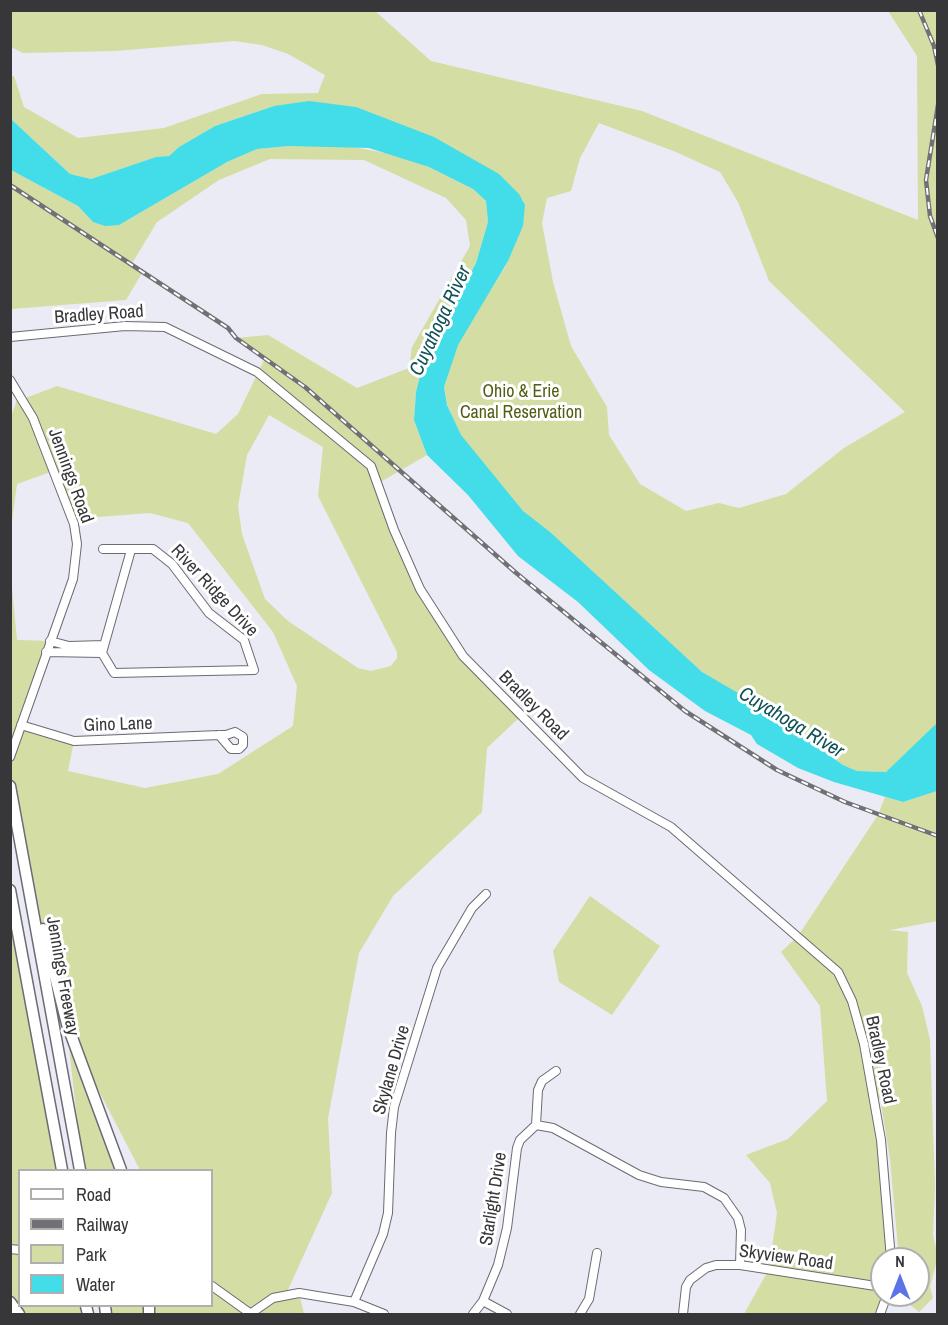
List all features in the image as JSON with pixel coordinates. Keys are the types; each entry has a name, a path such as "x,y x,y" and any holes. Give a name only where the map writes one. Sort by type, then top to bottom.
{"highway":[{"name":"Jennings Freeway","path":"10,786 80,1169"},
{"path":"30,889 48,947 67,1024 121,1169"},
{"name":"Jennings Freeway","path":"10,890 62,1169"},
{"path":"10,1302 19,1314"}],"street":[{"name":"Bradley Road","path":"10,337 125,326 165,327 257,372 371,466 420,589 462,656 583,778 671,827 838,972 852,1001 864,1044 881,1140 890,1247"},
{"name":"Jennings Road","path":"10,380 33,417 74,524 77,544 73,579 10,757"},
{"name":"River Ridge Drive","path":"103,549 131,550 139,547 153,549 172,564 209,614 244,640 254,670 114,673 103,649"},
{"path":"103,649 131,550"},
{"path":"50,641 69,646 103,649"},
{"path":"46,652 103,649"},
{"name":"Gino Lane","path":"20,728 74,741 219,735"},
{"name":"Skylane Drive","path":"354,1302 383,1234 388,1213 394,1107 437,968 472,908 486,894"},
{"path":"556,1071 542,1081 538,1090 536,1125 553,1128 639,1175 661,1182 704,1187 724,1198 738,1218 741,1230 740,1265"},
{"name":"Starlight Drive","path":"473,1314 483,1301 498,1265 507,1228 517,1148 520,1140 536,1125"},
{"path":"580,1314 589,1299 597,1253"},
{"name":"Skyview Road","path":"683,1314 686,1287 697,1274 716,1265 740,1265 870,1285"},
{"path":"213,1287 250,1314 273,1298 299,1293 354,1302 384,1314"},
{"path":"483,1301 507,1314"}],"green space":[{"name":"Ohio & Erie Canal Reservation","path":"11,11 375,11 431,61 642,111 918,220 917,56 888,11 937,11 937,724 910,754 886,772 857,771 843,765 781,721 702,672 521,517 468,453 447,404 444,387 457,341 505,267 523,226 523,200 274,106 215,126 179,147 169,156 156,157 91,179 70,174 11,119 10,76 14,76 24,107 78,138 164,128 262,94 318,93 325,75 288,54 262,45 234,41 116,51 23,53 11,47","holes":["599,123 676,152 720,172 738,202 769,281 905,412 844,448 786,494 739,508 719,503 686,511 640,484 609,435 607,407 571,346 553,282 542,223 547,198 571,191 580,158"]},
{"path":"289,146 347,146 391,154 429,167 473,189 486,201 488,222 476,263 424,360 416,392 414,420 427,455 377,484 405,556 463,656 522,715 487,748 482,812 393,896 359,953 328,1118 332,1193 286,1294 299,1293 304,1314 106,1314 105,1307 213,1307 213,1169 139,1169 73,1041 30,889 11,786 10,567 17,640 50,641 21,725 74,741 68,771 145,788 218,774 293,726 297,686 273,632 188,523 150,513 72,519 53,471 17,484 11,528 11,417 19,394 23,399 57,386 216,434 238,414 265,358 236,338 268,335 357,388 409,368 412,347 470,246 466,220 446,198 364,160 270,159 219,180 157,222 131,265 142,273 126,300 11,309 11,170 78,206 93,222 119,225 227,162 257,149","holes":["269,415 323,447 318,496 397,652 397,658 391,666 371,671 358,668 288,621 265,599 242,534 238,506 247,455"]},
{"path":"937,791 937,921 890,930 908,932 907,973 922,1006 930,1040 935,1186 933,1235 938,1256 930,1287 930,1247 898,1247 890,1159 880,1098 874,1104 890,1247 870,1247 870,1307 883,1307 880,1314 744,1314 769,1269 777,1213 770,1183 746,1155 788,1139 827,1101 820,1006 781,952 798,936 878,815 885,797 903,802"},
{"path":"590,896 660,946 612,1015 559,982 553,951"},
{"path":"10,921 62,1169 18,1169 18,1307 86,1307 88,1314 11,1314"},
{"path":"68,1039 117,1169 83,1169"},
{"path":"913,1307 924,1307 919,1312"}],"water":[{"path":"309,101 356,107 434,137 499,174 519,194 525,205 523,226 508,261 458,345 444,387 447,405 461,435 523,511 550,532 702,672 755,703 843,765 857,771 886,772 937,723 937,791 903,802 834,782 798,768 757,744 751,735 705,711 649,670 578,602 518,556 468,495 427,455 414,420 416,392 424,360 476,263 488,222 486,201 473,189 429,167 369,148 289,146 257,149 227,162 119,225 105,226 93,222 78,206 11,170 11,119 70,174 91,179 156,157 169,156 179,147 215,126 274,106"}],"railway":[{"path":"919,10 934,46 938,65"},
{"path":"938,105 926,180 930,216 938,238"},
{"path":"10,185 228,328 236,338 305,387 515,572 685,711 777,770 845,802 938,836"}],"water label":[{"name":"Cuyahoga River","path":"441,321"},
{"name":"Cuyahoga River","path":"791,723"}]}
